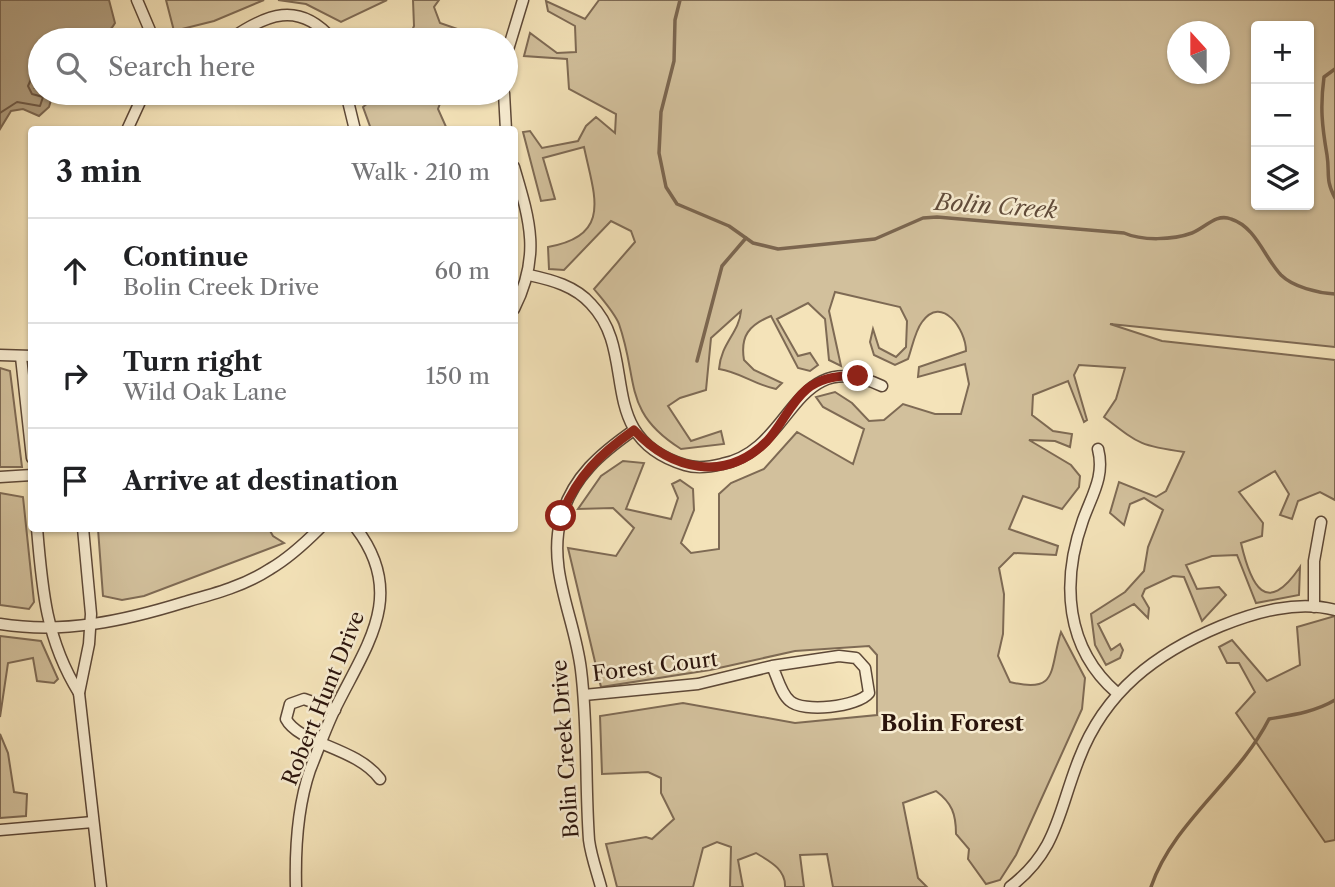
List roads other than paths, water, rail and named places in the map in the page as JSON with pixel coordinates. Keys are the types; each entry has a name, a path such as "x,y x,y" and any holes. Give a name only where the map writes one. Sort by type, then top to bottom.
{"street":[{"path":"137,0 149,28"},
{"path":"514,28 523,0"},
{"path":"248,28 265,17 279,14 298,15 321,28"},
{"path":"129,126 138,105"},
{"path":"349,105 354,126"},
{"path":"505,105 506,126"},
{"path":"518,181 531,226 529,275 518,300"},
{"path":"529,275 569,288 591,304 601,317 612,345 624,409 634,430 659,453 675,461 699,467 716,466 744,458 757,450 806,390 817,382 841,375 858,376 882,386"},
{"path":"0,355 26,356 28,390"},
{"name":"Bolin Creek Drive","path":"601,887 590,843 584,695 580,662 558,565 558,532 561,516 578,480 594,460 634,430"},
{"path":"1098,449 1100,481 1073,549 1071,607 1077,635 1088,661 1117,693"},
{"path":"0,477 28,475"},
{"path":"1314,607 1314,561 1321,522"},
{"path":"37,532 48,627 66,672 79,693"},
{"path":"83,532 90,586 90,625 79,693 101,887"},
{"path":"0,624 48,627 90,625 152,614 245,583 297,550 316,532"},
{"name":"Robert Hunt Drive","path":"296,887 296,841 301,807 321,741 371,640 379,614 379,570 359,532"},
{"path":"1010,887 1038,861 1049,845 1090,733 1117,693 1163,655 1201,635 1262,612 1296,606 1335,610"},
{"name":"Forest Court","path":"584,695 698,684 772,666 839,656 856,658 866,668 869,693 855,703 798,706 788,700 772,666"},
{"path":"335,710 304,699 295,701 287,708 288,723 297,732 360,759 380,779"},
{"path":"0,830 93,822"}],"water":[{"path":"0,0 109,0 115,23 111,28 28,28 28,105 50,105 39,116 23,109 11,111 0,129"}],"waterway":[{"name":"Bolin Creek","path":"680,0 675,20 674,61 661,112 659,153 666,187 677,204 729,226 753,243 778,249 875,239 923,218 937,217 1167,238 1192,233 1215,219 1226,218 1240,223 1253,235 1275,268 1286,279 1306,289 1335,294"},
{"path":"1335,69 1324,77 1322,107 1329,181 1335,198"},
{"path":"697,361 722,266 746,238"},
{"path":"1151,887 1174,842 1241,762 1269,719 1311,710 1335,700"}],"district":[{"name":"Bolin Forest","path":"952,723"}]}
